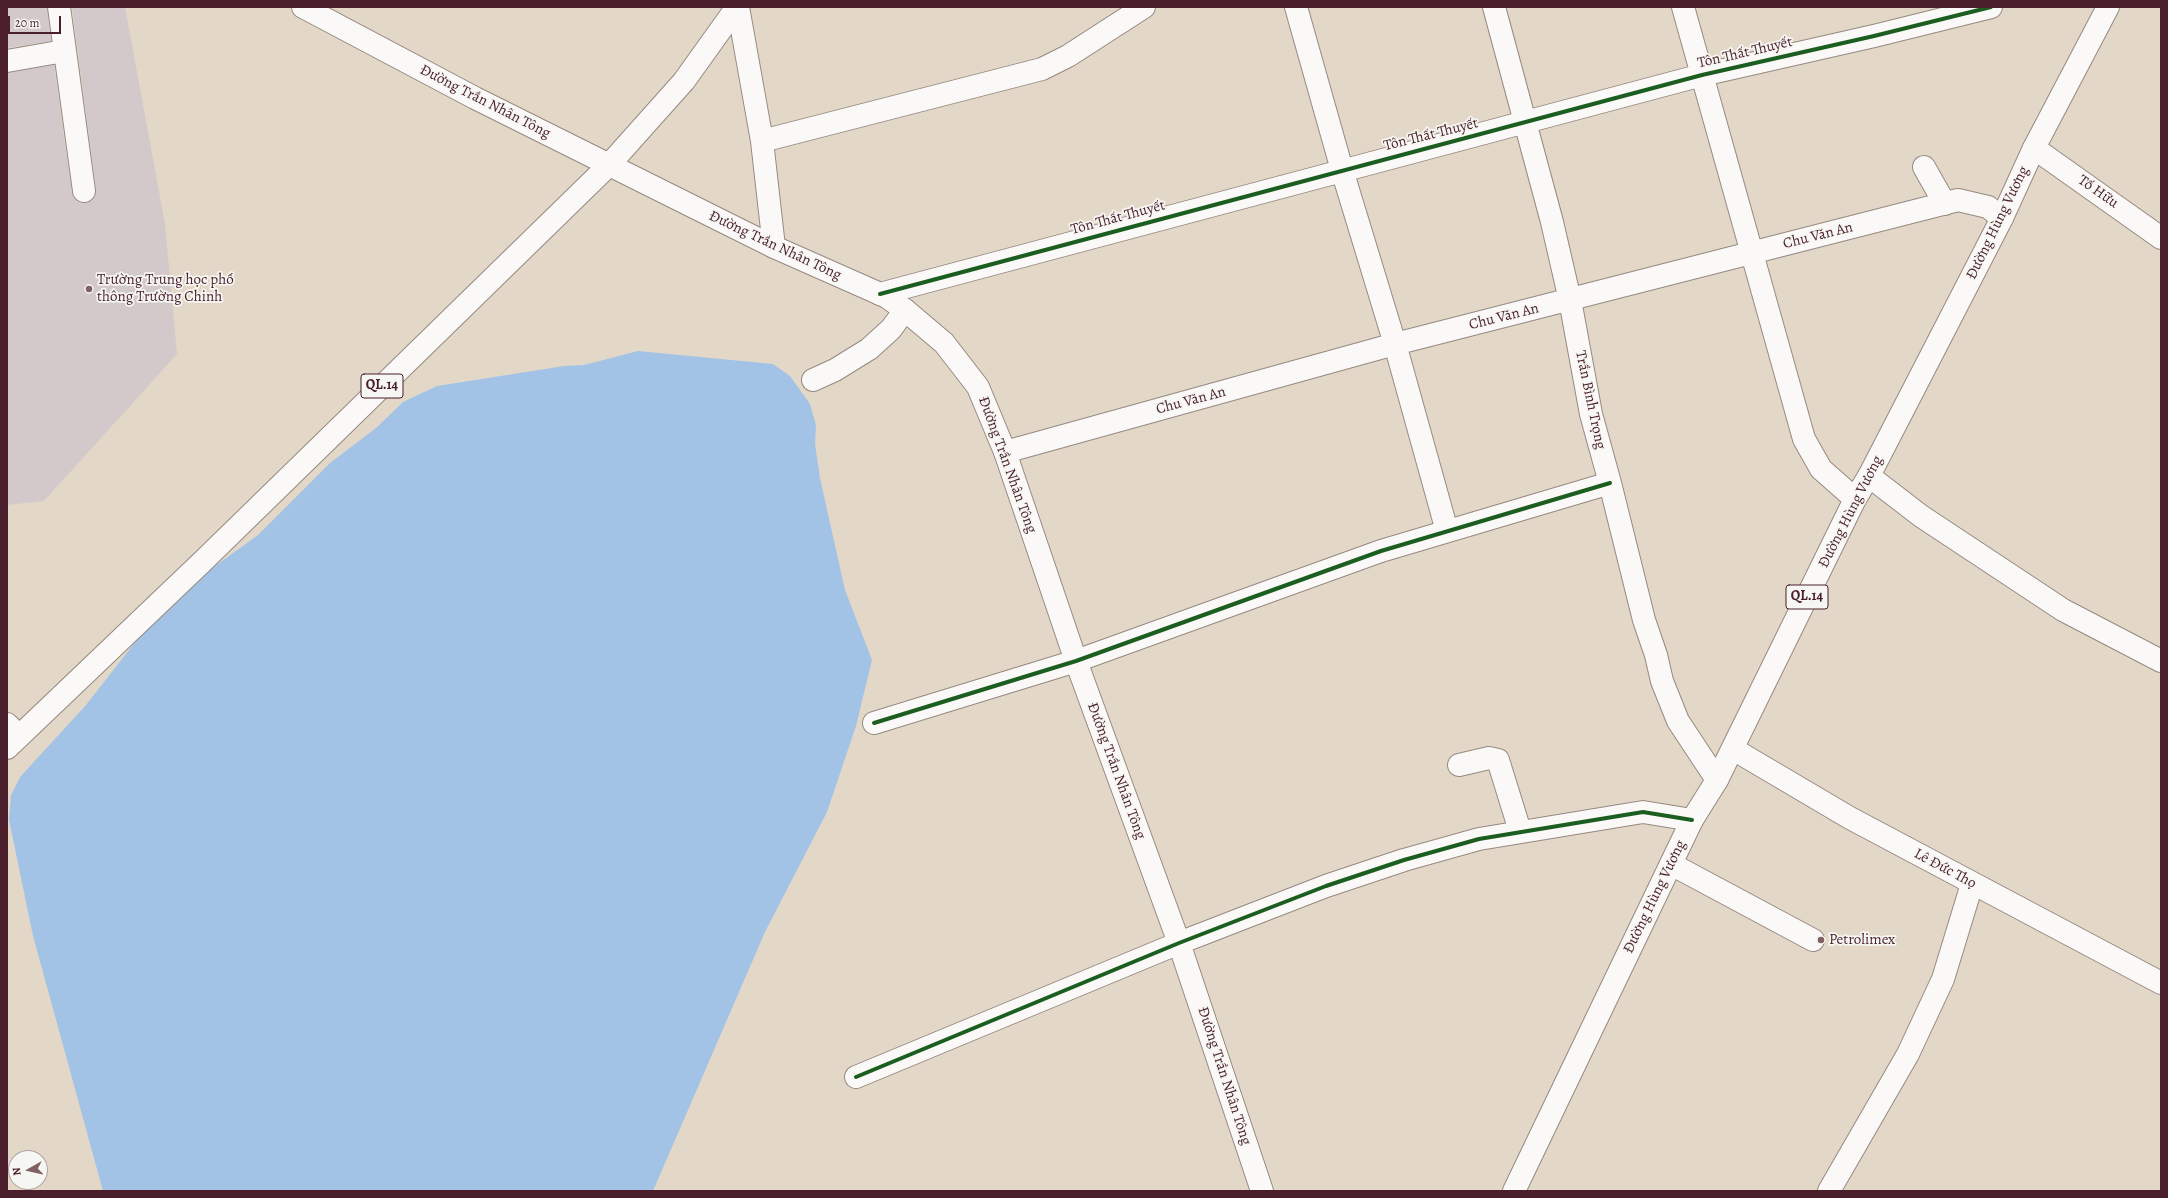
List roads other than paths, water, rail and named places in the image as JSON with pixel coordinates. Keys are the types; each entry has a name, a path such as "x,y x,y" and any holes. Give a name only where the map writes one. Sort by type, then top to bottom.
{"main road":[{"path":"59,7 84,191"},
{"name":"Đường Trần Nhân Tông","path":"303,7 475,98 609,165 774,247 880,294 905,310 944,343 978,387 1005,452 1076,661 1179,943 1262,1191"},
{"path":"737,7 762,141 774,247"},
{"name":"QL.14","path":"11,736 208,557 609,165 684,81 737,7"},
{"path":"762,141 1042,69 1068,56 1144,7"},
{"path":"1296,7 1342,170 1395,344 1447,531"},
{"name":"Trần Bình Trọng","path":"1494,7 1552,222 1570,300 1590,414 1610,483 1630,571 1662,681 1678,721 1718,780"},
{"path":"1683,7 1753,252 1804,439 1821,469 1855,499"},
{"name":"Tôn Thất Thuyết","path":"880,294 1342,170 1525,124 1702,75 1874,36 1991,7"},
{"name":"Đường Hùng Vương","path":"1514,1191 1692,820 1718,780 1855,499 1869,476 2002,218 2034,148 2108,7"},
{"path":"7,61 64,51"},
{"name":"Tố Hữu","path":"2034,148 2161,238"},
{"path":"1924,167 1945,204"},
{"name":"Chu Văn An","path":"1005,452 1395,344 1958,200 1988,207 2002,218"},
{"path":"813,380 835,370 870,349 891,329 905,310"},
{"path":"1869,476 1921,516 2064,610 2161,660"},
{"path":"874,723 1076,661 1335,567 1447,531 1610,483"},
{"name":"Lê Đức Thọ","path":"1733,748 1850,818 1972,884 2161,982"},
{"path":"1459,765 1489,758 1498,760 1520,831"},
{"path":"856,1077 1179,943 1326,886 1390,865 1479,839 1520,831 1644,812 1692,820"},
{"path":"1671,864 1814,940"},
{"path":"1829,1191 1908,1054 1943,979 1972,884"}],"water":[{"path":"638,351 773,364 790,376 810,404 816,425 815,444 820,478 845,590 872,660 856,726 827,812 765,932 653,1191 103,1191 33,936 9,820 11,795 20,777 86,705 168,600 258,535 330,463 376,428 403,402 437,386 564,366 584,365"}],"place":[{"name":"Trường Trung học phổ thông Trường Chinh","path":"89,289"},
{"name":"Petrolimex","path":"1821,940"}]}
